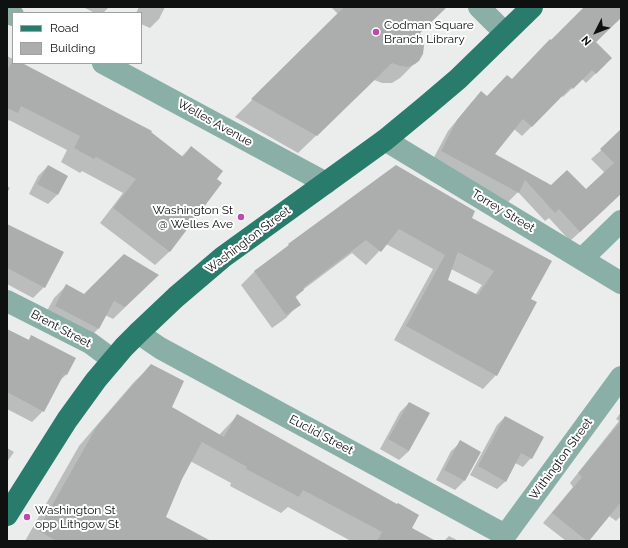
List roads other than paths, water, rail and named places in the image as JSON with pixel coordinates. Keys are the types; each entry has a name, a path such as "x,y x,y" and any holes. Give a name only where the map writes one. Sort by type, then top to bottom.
{"main road":[{"name":"Washington Street","path":"7,515 66,420 124,346 176,297 222,257 385,140 458,79 532,7"}],"street":[{"path":"479,7 505,34"},
{"name":"Welles Avenue","path":"105,64 326,183"},
{"name":"Torrey Street","path":"385,140 621,282"},
{"path":"582,259 621,221"},
{"name":"Brent Street","path":"7,302 90,343 113,360"},
{"name":"Euclid Street","path":"138,333 160,348 503,538"},
{"name":"Withington Street","path":"503,538 621,377"}],"place":[{"name":"Codman Square Branch Library","path":"376,32"},
{"name":"Washington St @ Welles Ave","path":"241,217"},
{"name":"Washington St opp Lithgow St","path":"27,517"}]}
